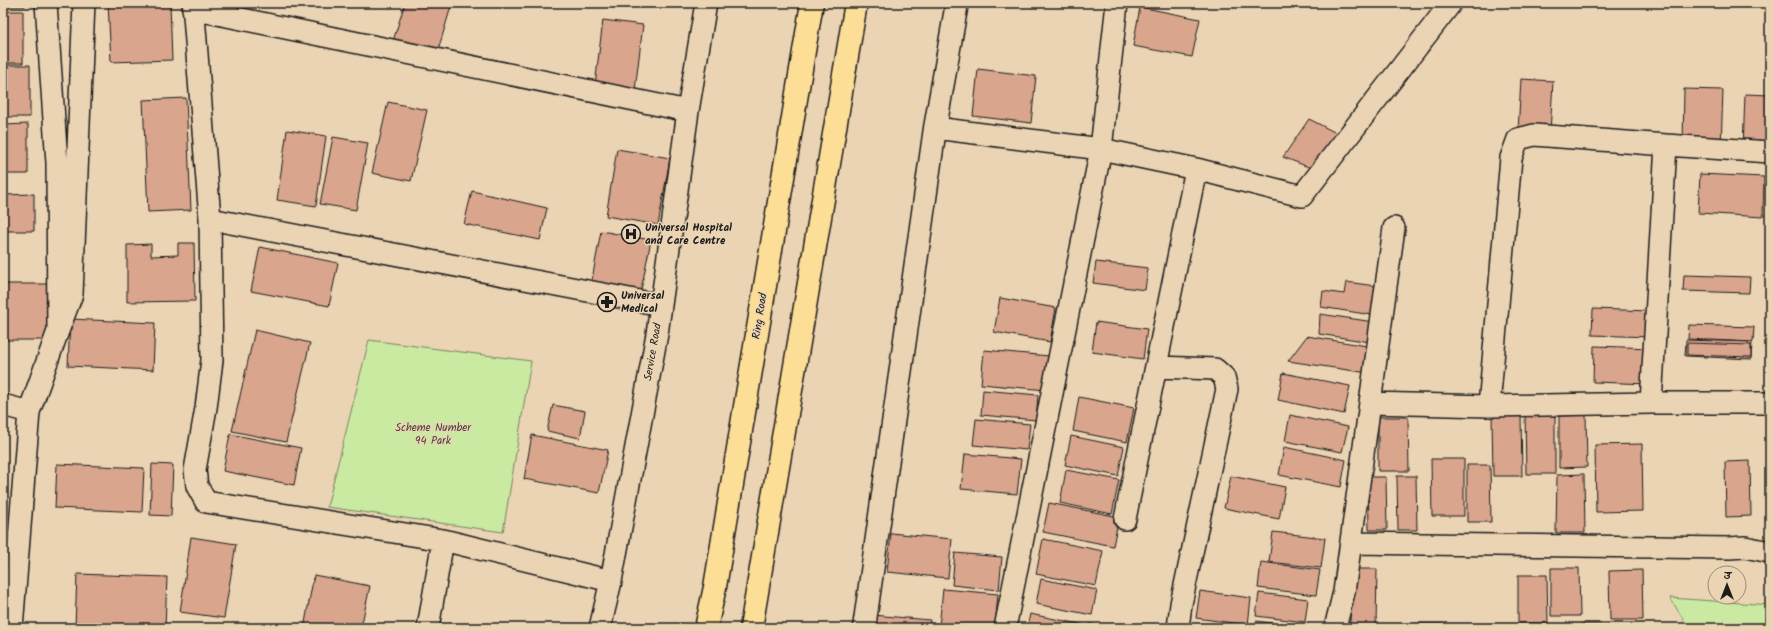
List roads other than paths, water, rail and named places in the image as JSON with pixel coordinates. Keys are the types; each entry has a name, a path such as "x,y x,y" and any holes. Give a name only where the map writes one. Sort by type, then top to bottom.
{"main road":[{"name":"Ring Road","path":"706,628 716,580 812,3"},
{"path":"751,628 856,3"}],"street":[{"path":"46,3 56,163 58,331"},
{"path":"12,628 29,412 72,294 84,3"},
{"name":"Service Road","path":"600,628 611,581 657,334 688,111 706,3"},
{"path":"864,628 935,128 956,3"},
{"path":"1006,628 1101,149 1117,3"},
{"path":"935,128 1101,149 1196,169 1302,196 1451,3"},
{"path":"611,581 443,540 206,502 196,486 195,470 206,408 212,360 210,219 193,6 688,111"},
{"path":"1489,406 1511,158 1518,139 1534,135 1770,152"},
{"path":"1651,403 1666,145"},
{"path":"1126,519 1196,169"},
{"path":"210,219 661,305"},
{"path":"1335,628 1344,592 1394,228"},
{"path":"1157,367 1215,369 1224,377 1227,389 1181,604 1178,628"},
{"path":"1370,403 1489,406 1651,403 1770,403"},
{"path":"3,404 29,412"},
{"path":"428,628 443,540"},
{"path":"1351,543 1745,547 1770,552"}],"place":[{"name":"Universal Hospital and Care Centre","path":"631,234"},
{"name":"Universal Medical","path":"607,302"}],"park label":[{"name":"Scheme Number 94 Park","path":"433,434"}]}
